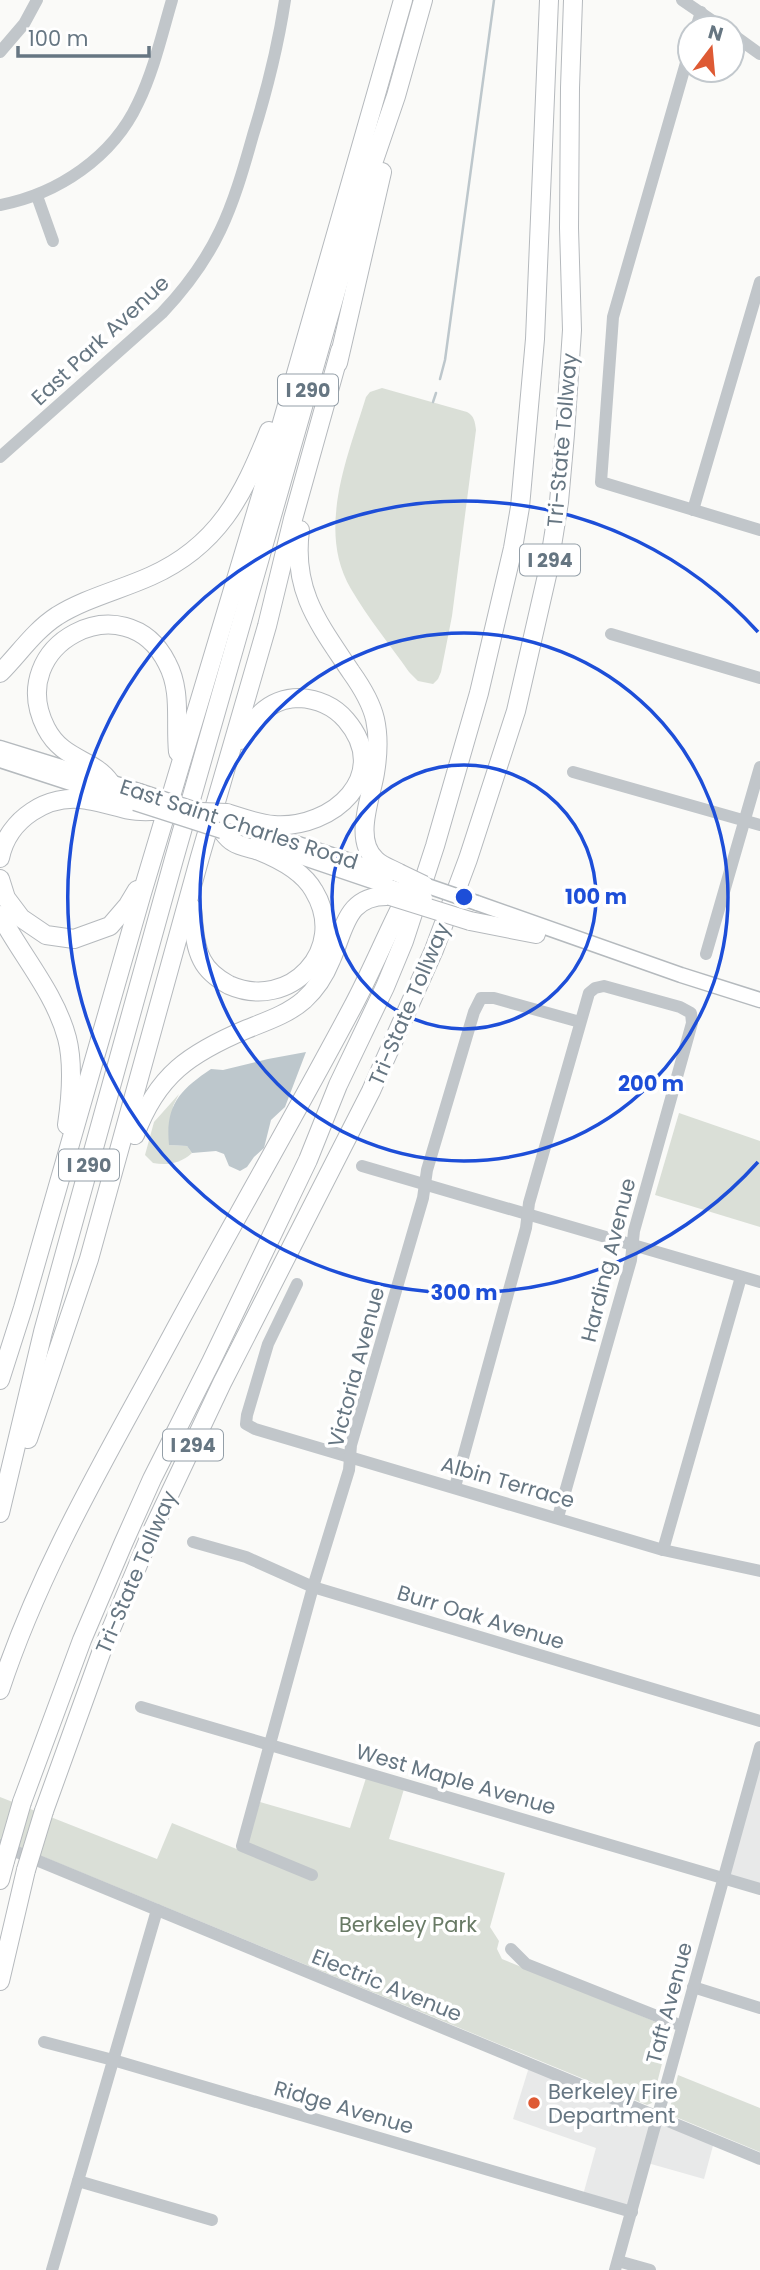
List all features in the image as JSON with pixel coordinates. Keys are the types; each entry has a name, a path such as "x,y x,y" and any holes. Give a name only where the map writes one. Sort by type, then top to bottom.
{"highway":[{"name":"I 290","path":"0,1380 261,496 403,0"},
{"name":"I 290","path":"0,1513 43,1332 170,872 370,172 396,96 423,0"},
{"name":"Tri-State Tollway","path":"0,1880 2,1853 82,1640 128,1533 308,1160 338,1085 385,987 404,941 435,846 479,693 520,507 535,339 549,0"},
{"name":"Tri-State Tollway","path":"0,1945 44,1811 101,1653 148,1540 222,1383 371,1091 434,950 468,859 516,711 548,571 559,502 565,434 572,330 569,228 573,0"},
{"path":"396,96 381,176 301,519 298,551 302,587 308,606 358,682 375,718 377,756 365,821 365,842 376,861 395,883 536,934"},
{"path":"0,673 33,635 55,617 166,569 196,550 210,537 232,510 254,468 309,326"},
{"path":"10,1473 29,1436 89,1259 267,626 293,519 340,351"},
{"path":"110,782 103,772 60,747 46,728 38,700 39,679 51,652 71,634 93,626 117,626 136,632 155,645 167,662 176,691 180,768"},
{"path":"201,812 225,821 273,825 302,823 328,814 344,803 353,792 361,773 363,752 354,729 340,713 309,698 290,698 272,704 254,718 234,752 223,778"},
{"path":"0,858 7,837 17,824 32,811 49,803 67,799 135,802 158,811"},
{"path":"191,893 194,928 201,959 208,970 219,979 246,991 263,992 281,988 306,972 317,957 325,936 325,924 319,902 307,880 273,856 233,842 225,821"},
{"path":"0,1690 20,1632 62,1540 353,1006 394,919 435,846"},
{"path":"0,879 6,898 21,918 46,935 74,939 110,926 128,905 152,862"},
{"path":"89,1259 102,1242 142,1115 160,1086 198,1051 287,1012 303,1000 324,974 345,922 364,900 395,883 424,885"},
{"path":"0,915 52,1002 67,1039 71,1061 69,1113 52,1206"},
{"path":"0,1981 26,1870"}],"main road":[{"name":"East Saint Charles Road","path":"0,748 110,782 135,802"},
{"name":"East Saint Charles Road","path":"0,760 135,802 201,812"},
{"name":"East Saint Charles Road","path":"158,811 225,821 395,883"},
{"path":"424,885 473,913 760,1000"},
{"path":"536,934 595,954 681,975"}],"street":[{"path":"0,52 24,24 37,0"},
{"path":"0,205 37,195 76,175 110,145 138,104 172,0"},
{"name":"East Park Avenue","path":"0,457 162,313 203,263 230,212 239,184 275,58 285,0"},
{"path":"682,0 704,14"},
{"path":"680,84 613,317 601,482 760,530"},
{"path":"37,195 53,241"},
{"path":"693,510 760,282"},
{"path":"611,634 760,678"},
{"path":"706,954 760,767"},
{"path":"573,772 760,825"},
{"name":"Harding Avenue","path":"558,1517 634,1246 634,1231 692,1023 691,1013 681,1007 604,986 594,988 589,993 580,1022"},
{"name":"Victoria Avenue","path":"312,1875 242,1846 313,1587 352,1457 351,1445 474,1012 481,998 494,998 580,1022"},
{"path":"455,1487 529,1203 580,1022"},
{"path":"362,1166 760,1282"},
{"path":"663,1550 741,1277"},
{"name":"Albin Terrace","path":"297,1284 268,1344 247,1415 247,1424 255,1429 663,1550 760,1571"},
{"name":"Burr Oak Avenue","path":"193,1542 246,1557 313,1587 760,1721"},
{"name":"West Maple Avenue","path":"141,1707 760,1889"},
{"name":"Taft Avenue","path":"616,2265 760,1747"},
{"name":"Electric Avenue","path":"2,1853 157,1910 760,2159"},
{"path":"52,2270 157,1910"},
{"path":"510,1949 526,1964 682,2026"},
{"path":"693,1987 760,2008"},
{"name":"Ridge Avenue","path":"44,2042 632,2212"},
{"path":"78,2182 212,2220"},
{"path":"616,2265 650,2270"}],"shaded area":[{"path":"306,1052 285,1107 271,1120 264,1148 247,1167 240,1171 229,1166 224,1154 216,1151 192,1153 187,1146 169,1145 168,1131 172,1109 183,1092 211,1069 223,1070"},
{"path":"760,1756 760,1891 726,1880"},
{"path":"529,2067 714,2142 704,2179 644,2162 631,2210 583,2195 596,2148 513,2119"}],"green space":[{"path":"382,388 467,412 473,417 475,424 452,616 441,672 433,684 418,681 409,672 365,610 351,589 341,566 336,542 339,493 351,444 366,397 370,392"},
{"path":"179,1094 173,1106 169,1145 187,1146 192,1153 174,1163 153,1163 145,1155 154,1122"},
{"path":"679,1113 760,1141 760,1227 655,1195"},
{"name":"Berkeley Park","path":"366,1778 404,1789 389,1839 505,1873 490,1927 499,1941 497,1949 502,1959 671,2028 652,2103 647,2105 0,1839 0,1797 157,1859 172,1823 244,1852 260,1802 350,1828"},
{"path":"678,2075 760,2108 760,2152 671,2115 669,2112"}],"waterway":[{"path":"440,379 445,360 494,0"},
{"path":"433,402 436,393"}],"place":[{"name":"Berkeley Fire Department","path":"534,2103"}]}
